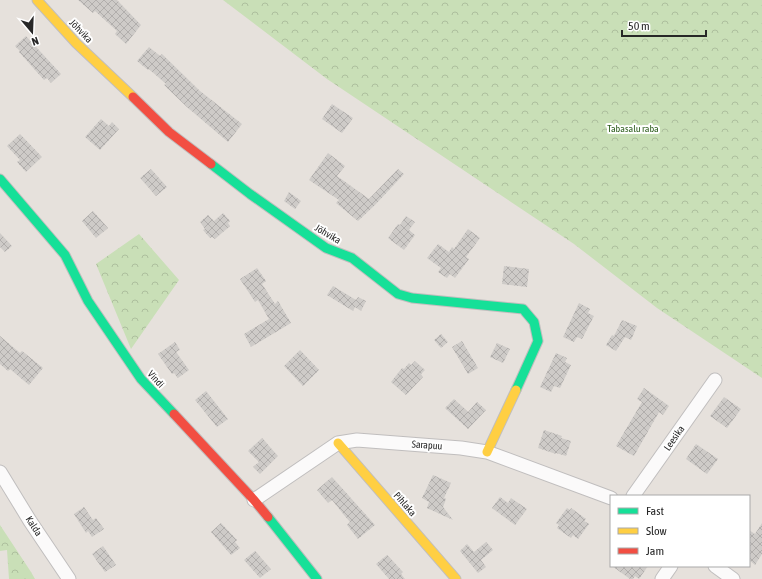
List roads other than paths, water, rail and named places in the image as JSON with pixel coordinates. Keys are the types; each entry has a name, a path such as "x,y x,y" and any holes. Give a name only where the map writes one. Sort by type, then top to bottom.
{"street":[{"name":"Jõhvika","path":"37,0 82,48 169,132 269,208 326,248 352,258 398,294 412,298 523,309 534,322 538,341 487,452"},
{"name":"Vindi","path":"0,179 64,255 88,301 141,379 254,500 317,579"},
{"name":"Leesika","path":"634,495 715,380"},
{"name":"Sarapuu","path":"254,500 338,443 357,440 461,448 487,452 610,498"},
{"name":"Pihlaka","path":"338,443 456,579"},
{"name":"Kalda","path":"0,472 68,579"},
{"path":"662,579 670,567"},
{"path":"716,567 733,579"}],"park label":[{"name":"Tabasalu raba","path":"633,128"}]}
